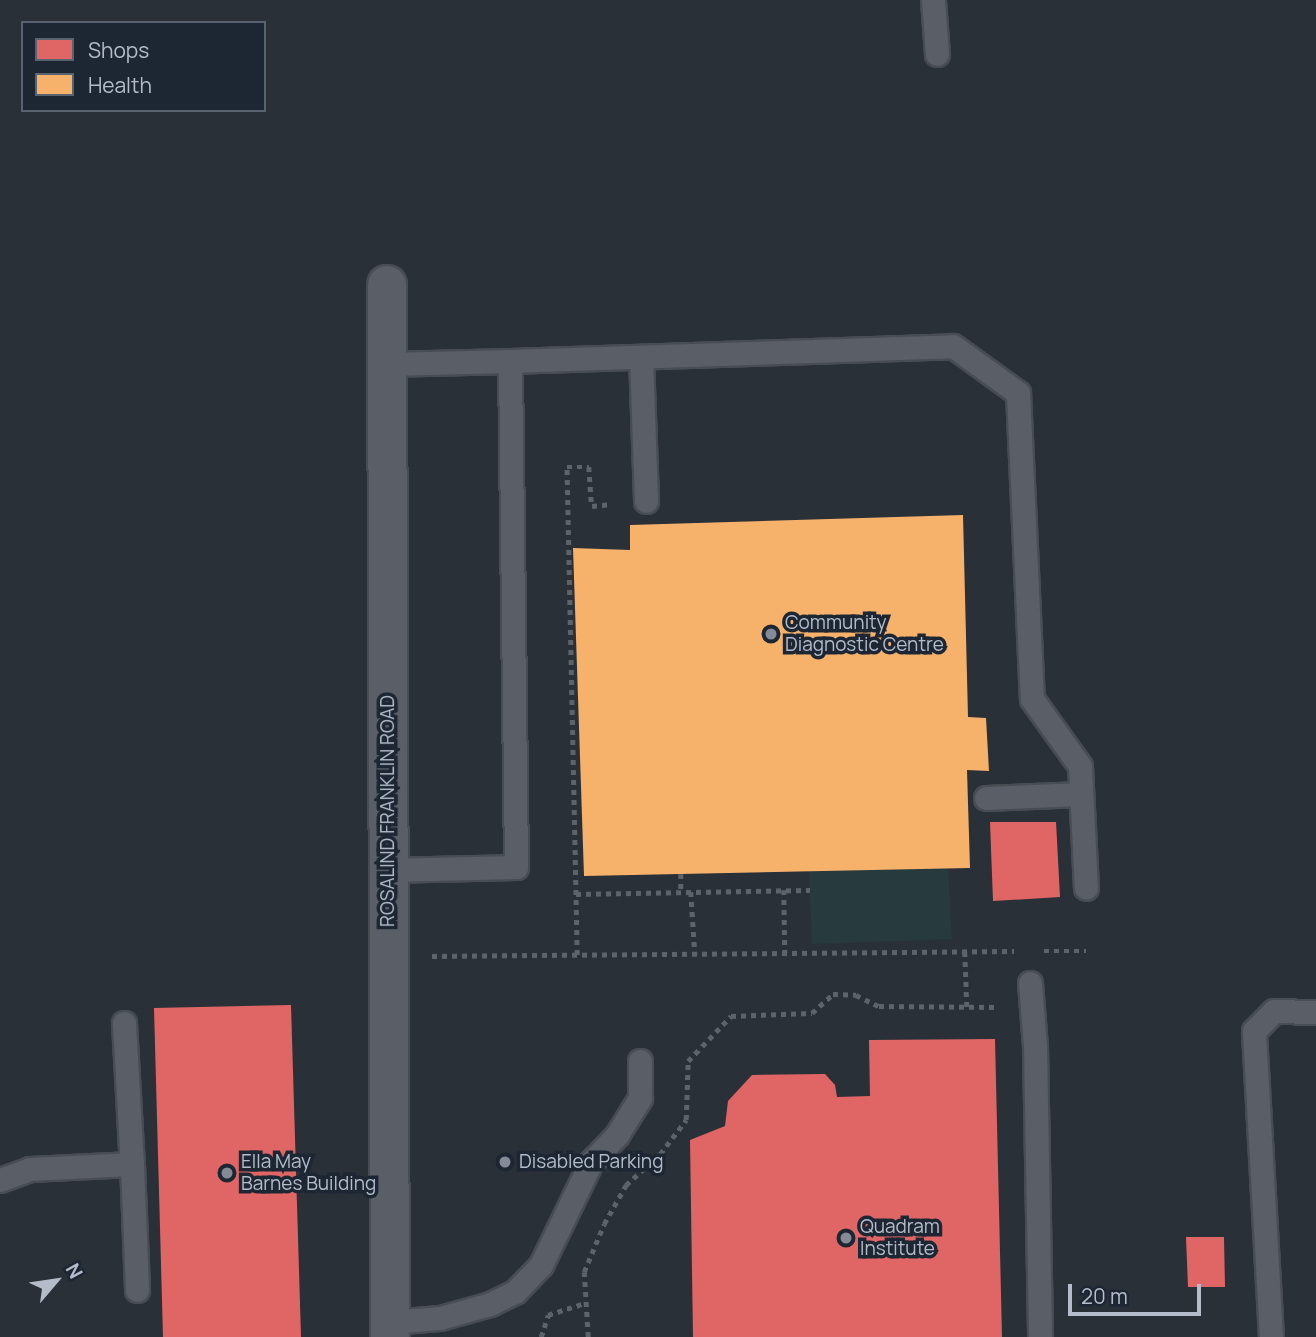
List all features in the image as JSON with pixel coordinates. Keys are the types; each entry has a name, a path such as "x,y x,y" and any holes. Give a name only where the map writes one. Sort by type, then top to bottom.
{"street":[{"name":"ROSALIND FRANKLIN ROAD","path":"387,285 390,1330"}],"lane":[{"path":"933,0 937,54"},
{"path":"387,364 953,346 1018,393 1032,699 1080,766 1086,888"},
{"path":"642,357 646,501"},
{"path":"388,870 516,867 510,361"},
{"path":"986,798 1081,794"},
{"path":"1030,984 1035,1046 1040,1337"},
{"path":"1271,1337 1254,1031 1275,1011 1316,1012"},
{"path":"124,1023 137,1290"},
{"path":"390,1330 489,1304 515,1292 541,1265 591,1162 617,1135 640,1098 640,1061"},
{"path":"0,1180 30,1169 132,1164"}],"path":[{"path":"577,955 567,467 589,467 592,506 646,501"},
{"path":"681,874 681,892"},
{"path":"784,890 785,953"},
{"path":"576,894 810,890"},
{"path":"691,892 695,954"},
{"path":"389,956 1019,951"},
{"path":"1032,951 1086,951"},
{"path":"965,952 967,1007"},
{"path":"588,1337 584,1272 604,1224 626,1185 660,1154 686,1120 688,1061 731,1016 812,1013 833,994 856,995 879,1006 1031,1008"},
{"path":"541,1337 548,1315 586,1303"}],"green space":[{"path":"948,868 952,939 812,944 809,871"}],"building: Shops":[{"path":"990,822 1056,822 1060,897 993,901"},
{"name":"Ella May Barnes Building","path":"291,1005 301,1337 163,1337 154,1008"},
{"name":"Quadram Institute","path":"995,1039 1002,1337 693,1337 690,1140 725,1126 728,1101 752,1075 825,1074 835,1085 837,1097 870,1096 869,1040"},
{"path":"1186,1237 1224,1237 1225,1287 1188,1287"}],"building: Health":[{"name":"Community Diagnostic Centre","path":"963,515 968,717 986,718 989,771 967,770 970,868 584,876 573,548 630,550 630,525"}],"place":[{"name":"Community Diagnostic Centre","path":"771,634"},
{"name":"Disabled Parking","path":"505,1162"},
{"name":"Ella May Barnes Building","path":"227,1173"},
{"name":"Quadram Institute","path":"846,1238"}]}
